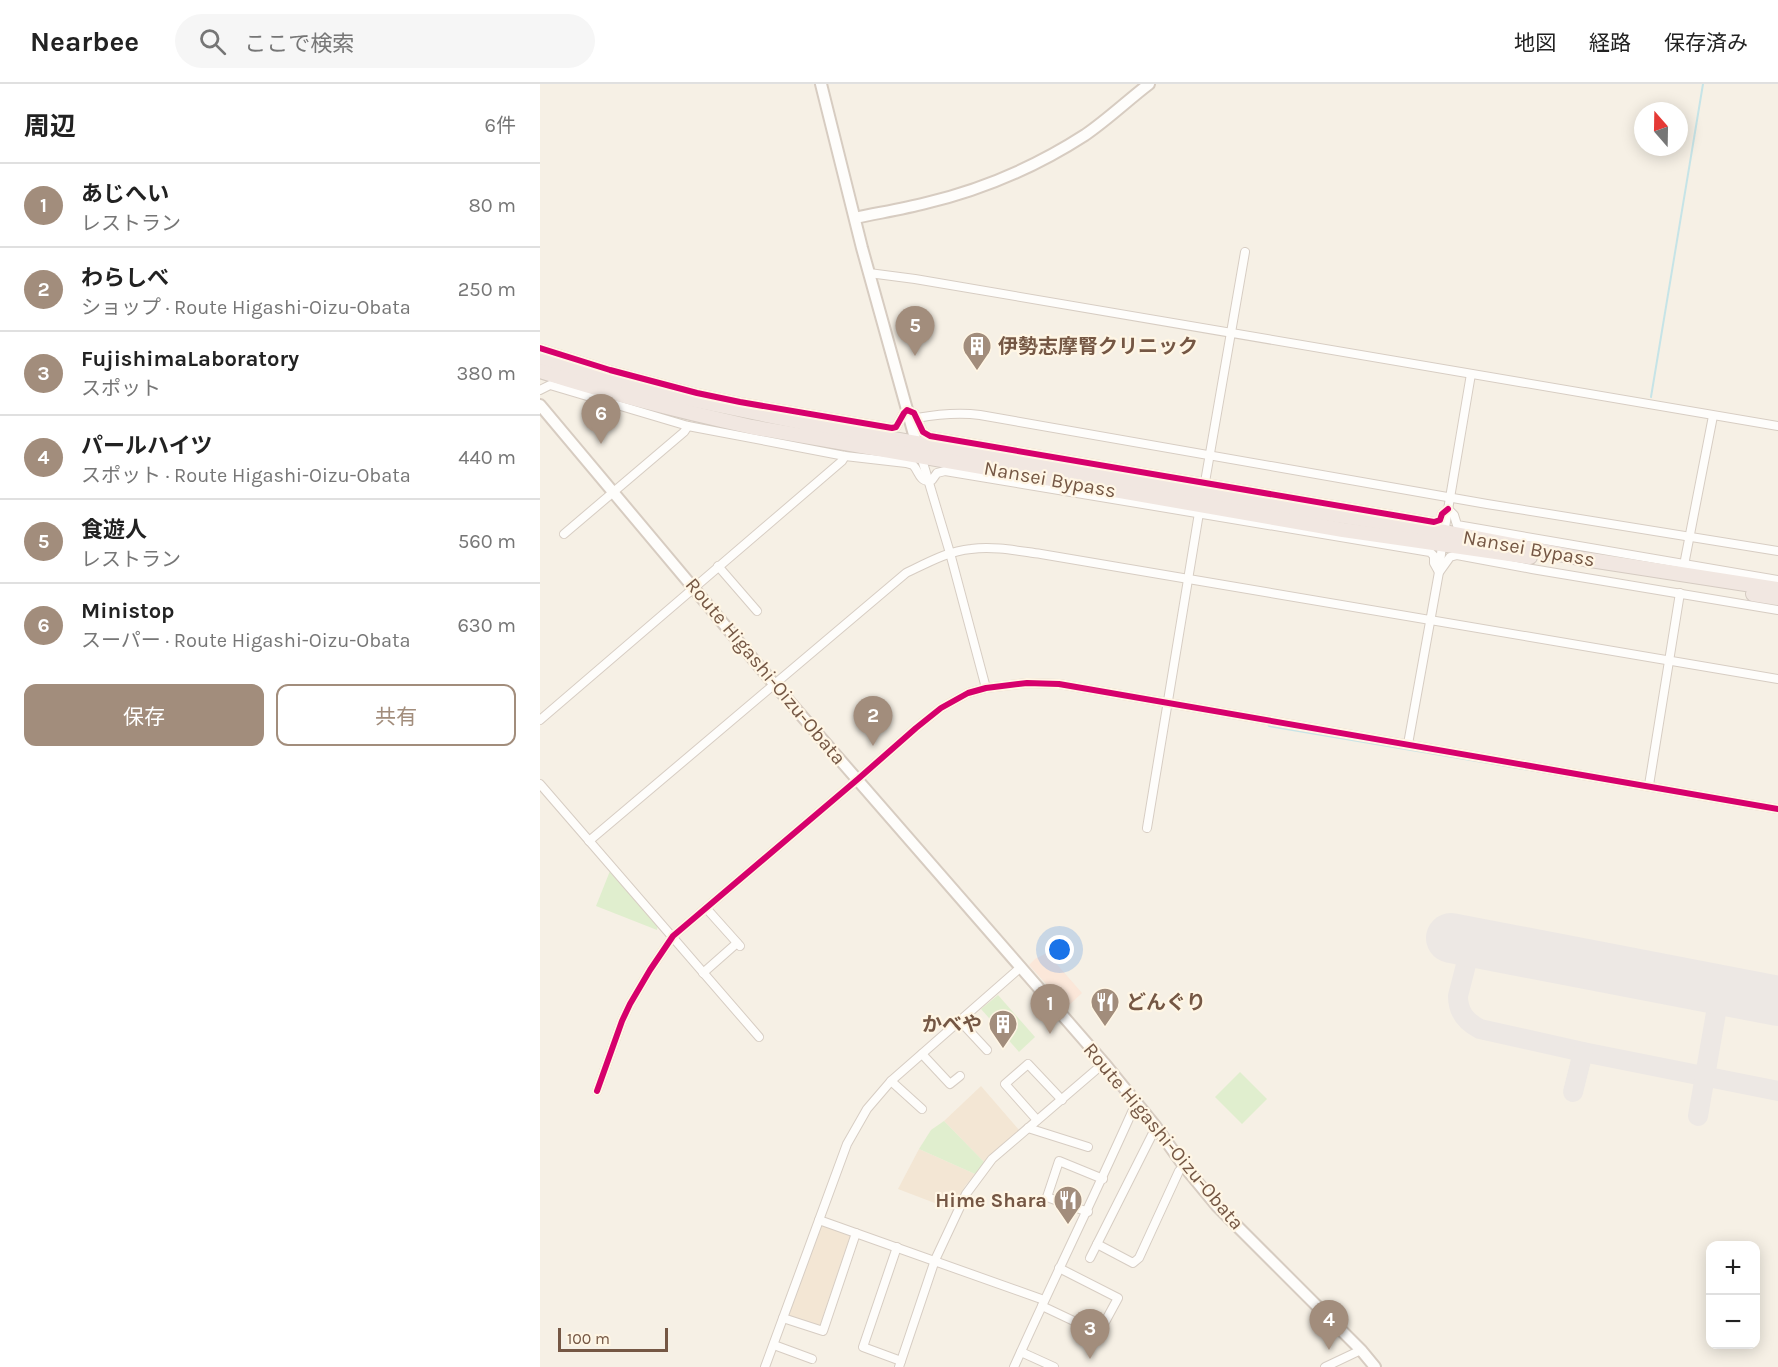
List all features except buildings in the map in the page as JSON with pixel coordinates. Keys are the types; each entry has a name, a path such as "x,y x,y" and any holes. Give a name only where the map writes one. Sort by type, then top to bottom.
{"highway":[{"name":"Nansei Bypass","path":"540,357 620,383 681,398 919,450"},
{"name":"Nansei Bypass","path":"540,371 668,409 762,429 919,450 1247,501 1443,539 1778,598"},
{"name":"Nansei Bypass","path":"1443,539 1778,589"}],"main road":[{"path":"821,84 869,273 919,450"},
{"path":"855,218 926,203 971,190 1015,172 1086,134 1149,84"},
{"name":"Route Higashi-Oizu-Obata","path":"540,405 774,684 1104,1064 1217,1206 1361,1350 1375,1367"}],"street":[{"path":"1205,482 1245,252"},
{"path":"869,273 1232,332 1778,426"},
{"path":"540,348 638,378 740,402 892,428 896,427 907,411 914,413 923,432 930,436 1434,522 1440,520 1442,514 1448,509"},
{"path":"1408,744 1471,374"},
{"path":"540,390 550,385 688,426 845,456 906,463 913,465 924,481 932,480 937,473 945,471 1430,552 1434,556 1434,563 1439,572"},
{"path":"917,418 943,413 980,415 1778,551"},
{"path":"1684,565 1713,416"},
{"path":"564,534 684,432 688,426"},
{"path":"919,450 950,553 986,688"},
{"path":"540,720 842,461 845,456"},
{"path":"1448,509 1454,515 1457,525 1778,580"},
{"path":"1147,828 1199,513"},
{"path":"589,841 906,573 950,553 970,549 998,548 1778,679"},
{"path":"1439,572 1450,557 1457,555 1778,610"},
{"path":"718,566 757,611"},
{"path":"1649,785 1680,593"},
{"path":"597,1091 630,1004 673,936 941,708 968,693 986,688 1027,683 1059,684 1778,809"},
{"path":"540,784 759,1037"},
{"path":"704,973 738,945 706,908"},
{"path":"765,1367 847,1144 867,1109 891,1081 1021,967"},
{"path":"960,1021 987,1050"},
{"path":"922,1054 950,1084 960,1076"},
{"path":"1037,1120 1005,1084 1028,1064 1062,1100"},
{"path":"897,1247 863,1347 900,1364 935,1260 966,1194 992,1159 1104,1064"},
{"path":"891,1081 922,1109"},
{"path":"1014,1367 1059,1268 1088,1212 1136,1103"},
{"path":"1090,1258 1155,1127"},
{"path":"1028,1128 1088,1147"},
{"path":"1088,1212 1047,1197 1059,1161 1102,1179"},
{"path":"1097,1244 1134,1263 1179,1171 1184,1166"},
{"path":"819,1220 935,1260 1043,1303 1099,1334 1118,1298 1059,1268"},
{"path":"783,1318 823,1331 856,1233"},
{"path":"774,1345 812,1359"},
{"path":"1325,1367 1361,1350"},
{"path":"1021,1352 1054,1367"}],"shaded area":[{"path":"1047,953 1082,993 1067,1007 1029,965"},
{"path":"981,1086 1020,1131 985,1163 944,1121"},
{"path":"919,1149 975,1174 965,1186 953,1210 898,1189"},
{"path":"821,1221 855,1233 821,1329 785,1317"}],"green space":[{"path":"610,871 658,924 657,930 596,906"},
{"path":"998,995 1035,1037 1019,1052 981,1009"},
{"path":"1240,1072 1267,1099 1242,1124 1215,1097"},
{"path":"944,1121 985,1163 975,1174 919,1149 931,1130"}],"waterway":[{"path":"1651,397 1703,84"},
{"path":"1269,726 1642,789"}],"taxiway":[{"path":"1472,941 1458,1002 1464,1016 1480,1029 1778,1091"},
{"path":"1698,1116 1720,990"},
{"path":"1573,1092 1583,1052"}],"runway":[{"path":"1451,938 1778,1001"}],"cycle path":[{"path":"540,348 610,370 697,393 892,428 896,427 907,410 914,413 923,432 930,436 1434,522 1440,520 1442,514 1448,509"},
{"path":"597,1091 630,1004 673,936 941,708 968,693 986,688 1027,683 1059,684 1778,809"}],"place":[{"name":"食遊人","path":"915,356"},
{"name":"伊勢志摩腎クリニック","path":"977,372"},
{"name":"Ministop","path":"601,444"},
{"name":"わらしべ","path":"873,746"},
{"name":"どんぐり","path":"1105,1028"},
{"name":"あじへい","path":"1050,1034"},
{"name":"かべや","path":"1003,1050"},
{"name":"Hime Shara","path":"1068,1226"},
{"name":"パールハイツ","path":"1329,1350"},
{"name":"FujishimaLaboratory","path":"1090,1359"}]}
